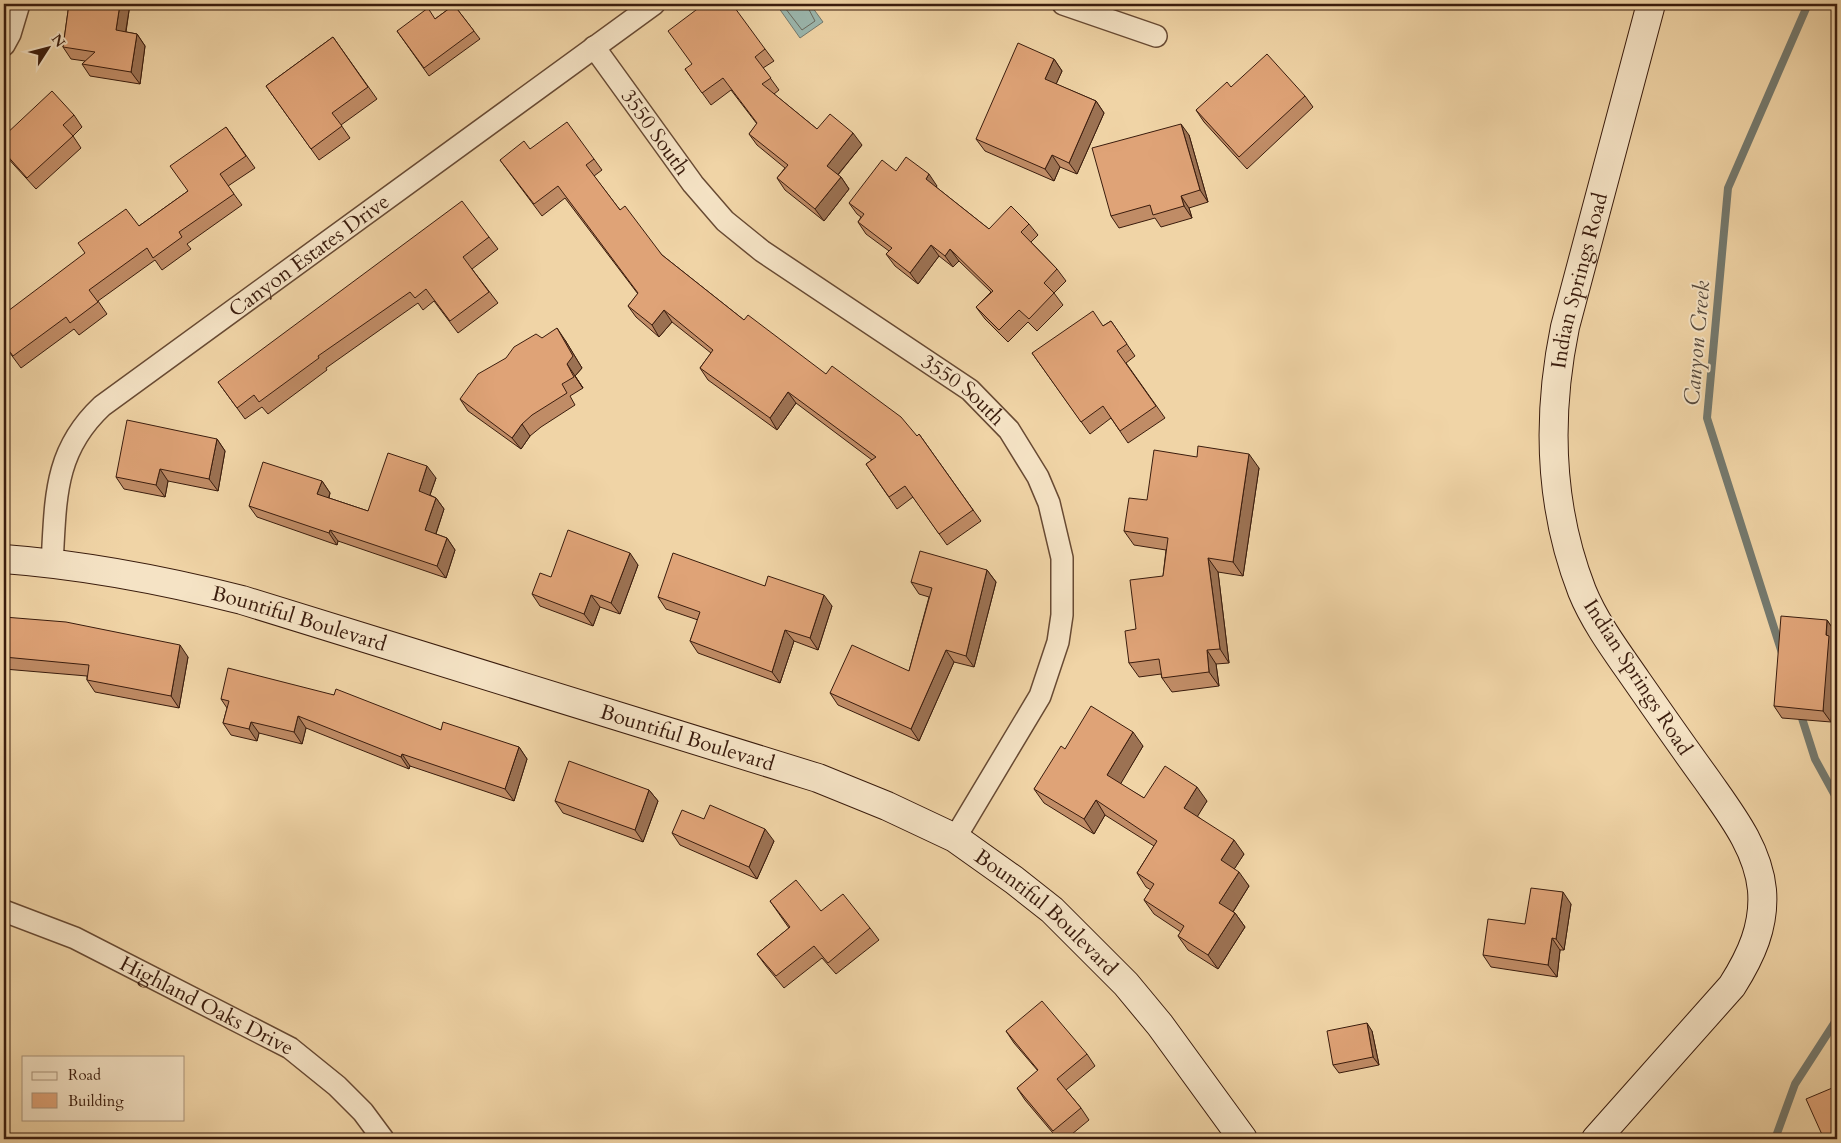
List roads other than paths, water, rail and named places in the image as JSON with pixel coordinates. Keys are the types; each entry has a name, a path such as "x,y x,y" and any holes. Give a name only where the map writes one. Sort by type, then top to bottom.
{"main road":[{"name":"Indian Springs Road","path":"1596,1139 1732,986 1747,963 1757,938 1762,914 1762,889 1756,865 1747,842 1735,820 1600,626 1583,592 1566,539 1556,484 1553,407 1557,367 1565,327 1651,4"},
{"name":"Bountiful Boulevard","path":"4,559 52,562 175,584 289,613 818,778 887,806 955,838 1014,880 1089,945 1160,1026 1243,1139"}],"street":[{"path":"4,45 10,34 19,4"},
{"name":"Canyon Estates Drive","path":"52,562 57,496 67,454 76,435 102,406 654,4"},
{"path":"1063,4 1156,36"},
{"name":"3550 South","path":"594,47 693,184 725,221 762,251 970,390 1009,430 1038,477 1049,503 1062,558 1064,586 1058,642 1040,696 955,838"},
{"name":"Highland Oaks Drive","path":"4,911 75,938 290,1048 337,1086 363,1112 383,1139"}],"water":[{"path":"776,4 810,4 823,22 800,38"}],"waterway":[{"name":"Canyon Creek","path":"1782,653 1707,418 1728,188 1808,4"},
{"name":"Canyon Creek","path":"1800,712 1815,759 1837,799"},
{"name":"Canyon Creek","path":"1775,1139 1795,1084 1837,1019"}]}
